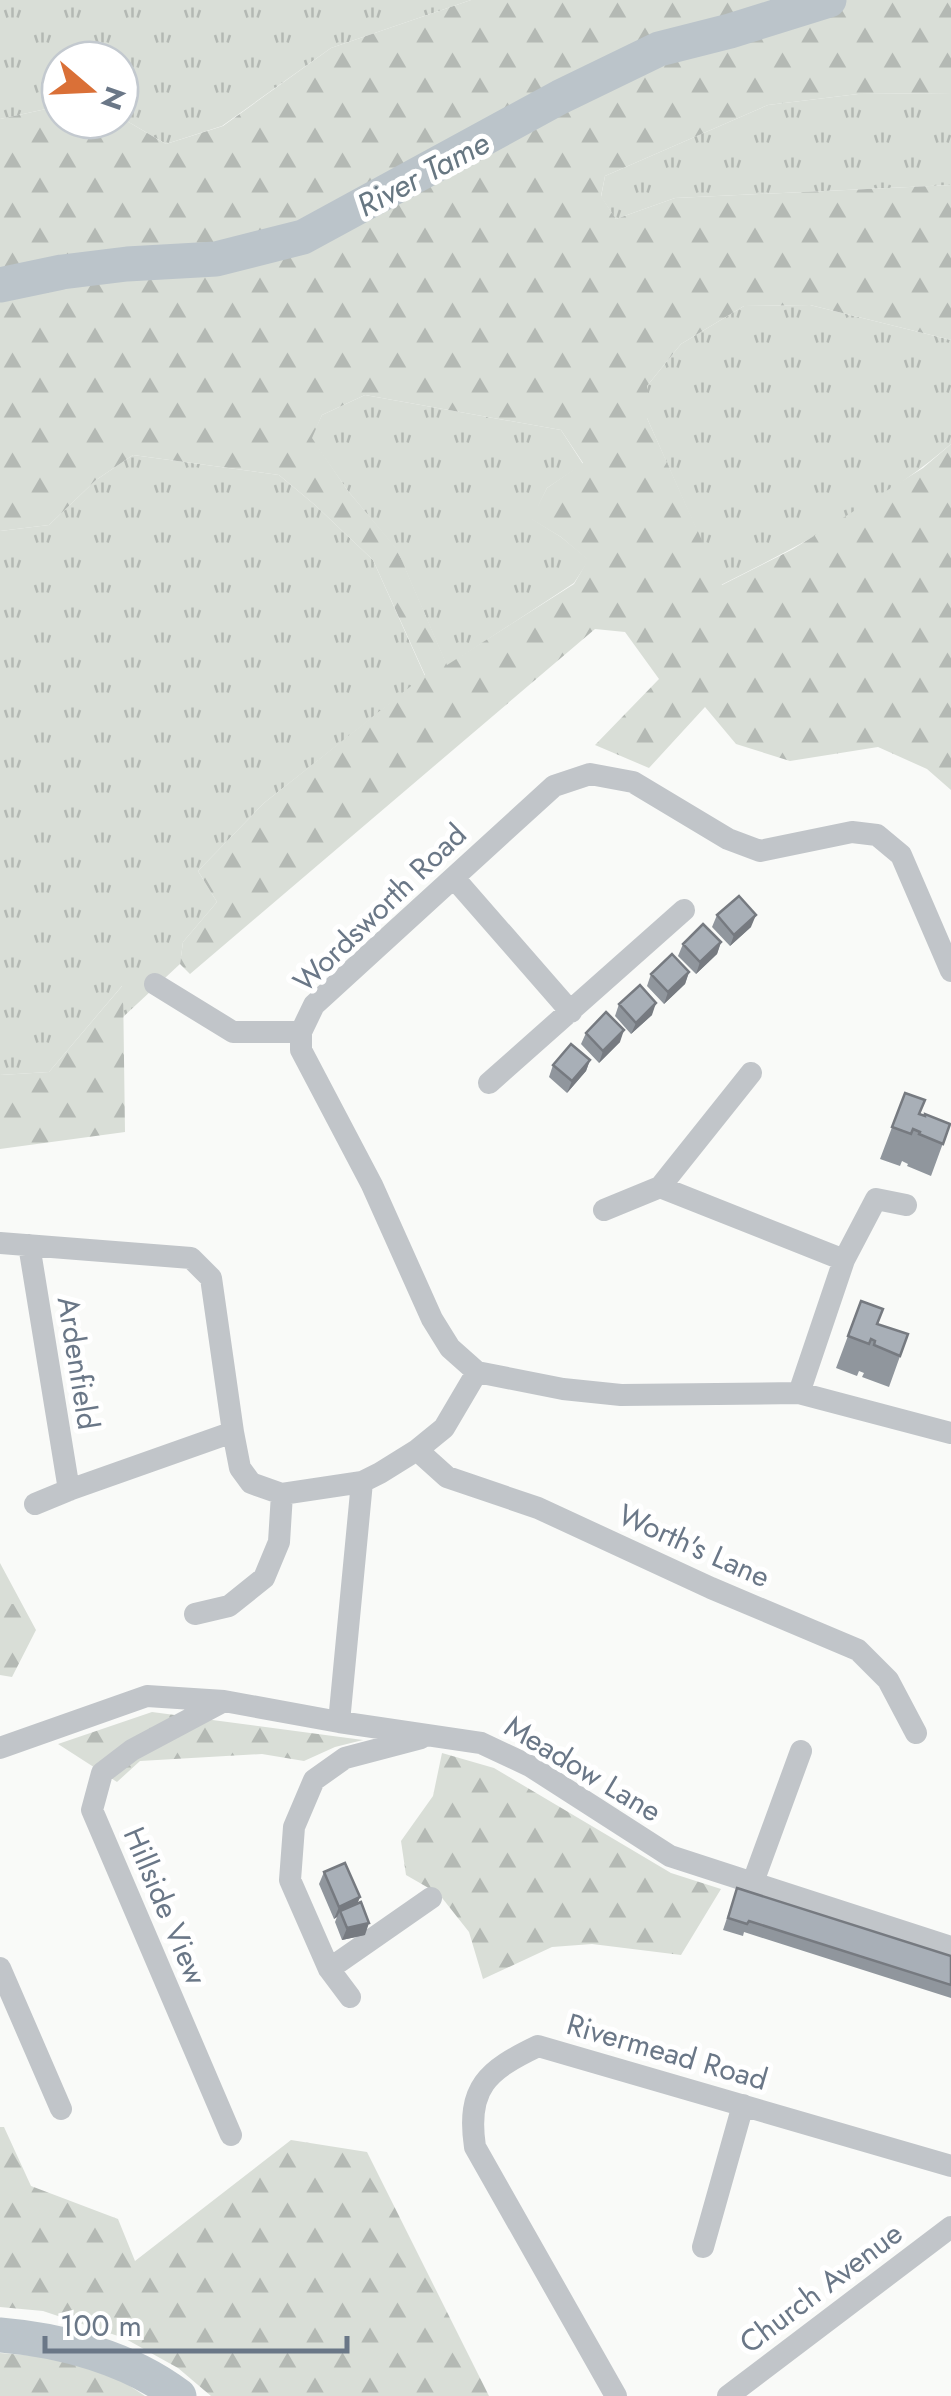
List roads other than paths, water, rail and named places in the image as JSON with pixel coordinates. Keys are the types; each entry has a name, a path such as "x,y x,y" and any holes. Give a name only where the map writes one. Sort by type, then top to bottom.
{"street":[{"name":"Wordsworth Road","path":"477,1372 450,1348 432,1319 372,1186 309,1069 301,1050 301,1032 314,1004 554,786 590,774 633,782 728,839 760,851 852,832 877,835 901,855 951,971"},
{"path":"454,878 570,1012"},
{"path":"489,1083 684,910"},
{"path":"156,984 233,1032 301,1032"},
{"path":"604,1210 660,1187 750,1073"},
{"path":"660,1187 844,1260"},
{"path":"799,1393 844,1260 876,1199 906,1205"},
{"name":"Ardenfield","path":"0,1243 191,1258 212,1278 240,1468 251,1483 282,1494"},
{"name":"Ardenfield","path":"29,1246 68,1490"},
{"path":"195,1614 229,1606 264,1578 280,1542 282,1494 362,1482 417,1450 444,1428 477,1372 563,1389 621,1395 799,1393 951,1434"},
{"path":"35,1504 233,1432"},
{"name":"Worth's Lane","path":"417,1450 447,1477 538,1508 858,1650 888,1680 916,1733"},
{"path":"339,1722 362,1482"},
{"name":"Meadow Lane","path":"0,1748 146,1696 224,1701 481,1743 530,1766 670,1856 951,1947"},
{"name":"Hillside View","path":"224,1701 132,1750 102,1773 92,1810 231,2136"},
{"path":"350,1997 330,1969 290,1880 294,1827 314,1780 345,1758 428,1734"},
{"path":"753,1882 801,1750"},
{"path":"330,1969 430,1898"},
{"path":"0,1968 61,2109"},
{"name":"Rivermead Road","path":"616,2396 475,2147 473,2115 477,2097 493,2071 505,2062 538,2046 951,2166"},
{"path":"703,2247 743,2105"},
{"name":"Church Avenue","path":"728,2396 951,2227"}],"waterway":[{"name":"River Tame","path":"0,285 127,264 216,259 303,237 560,97 659,49 829,0"},
{"name":"River Tame","path":"0,2335 94,2353 139,2371 179,2396"}]}
